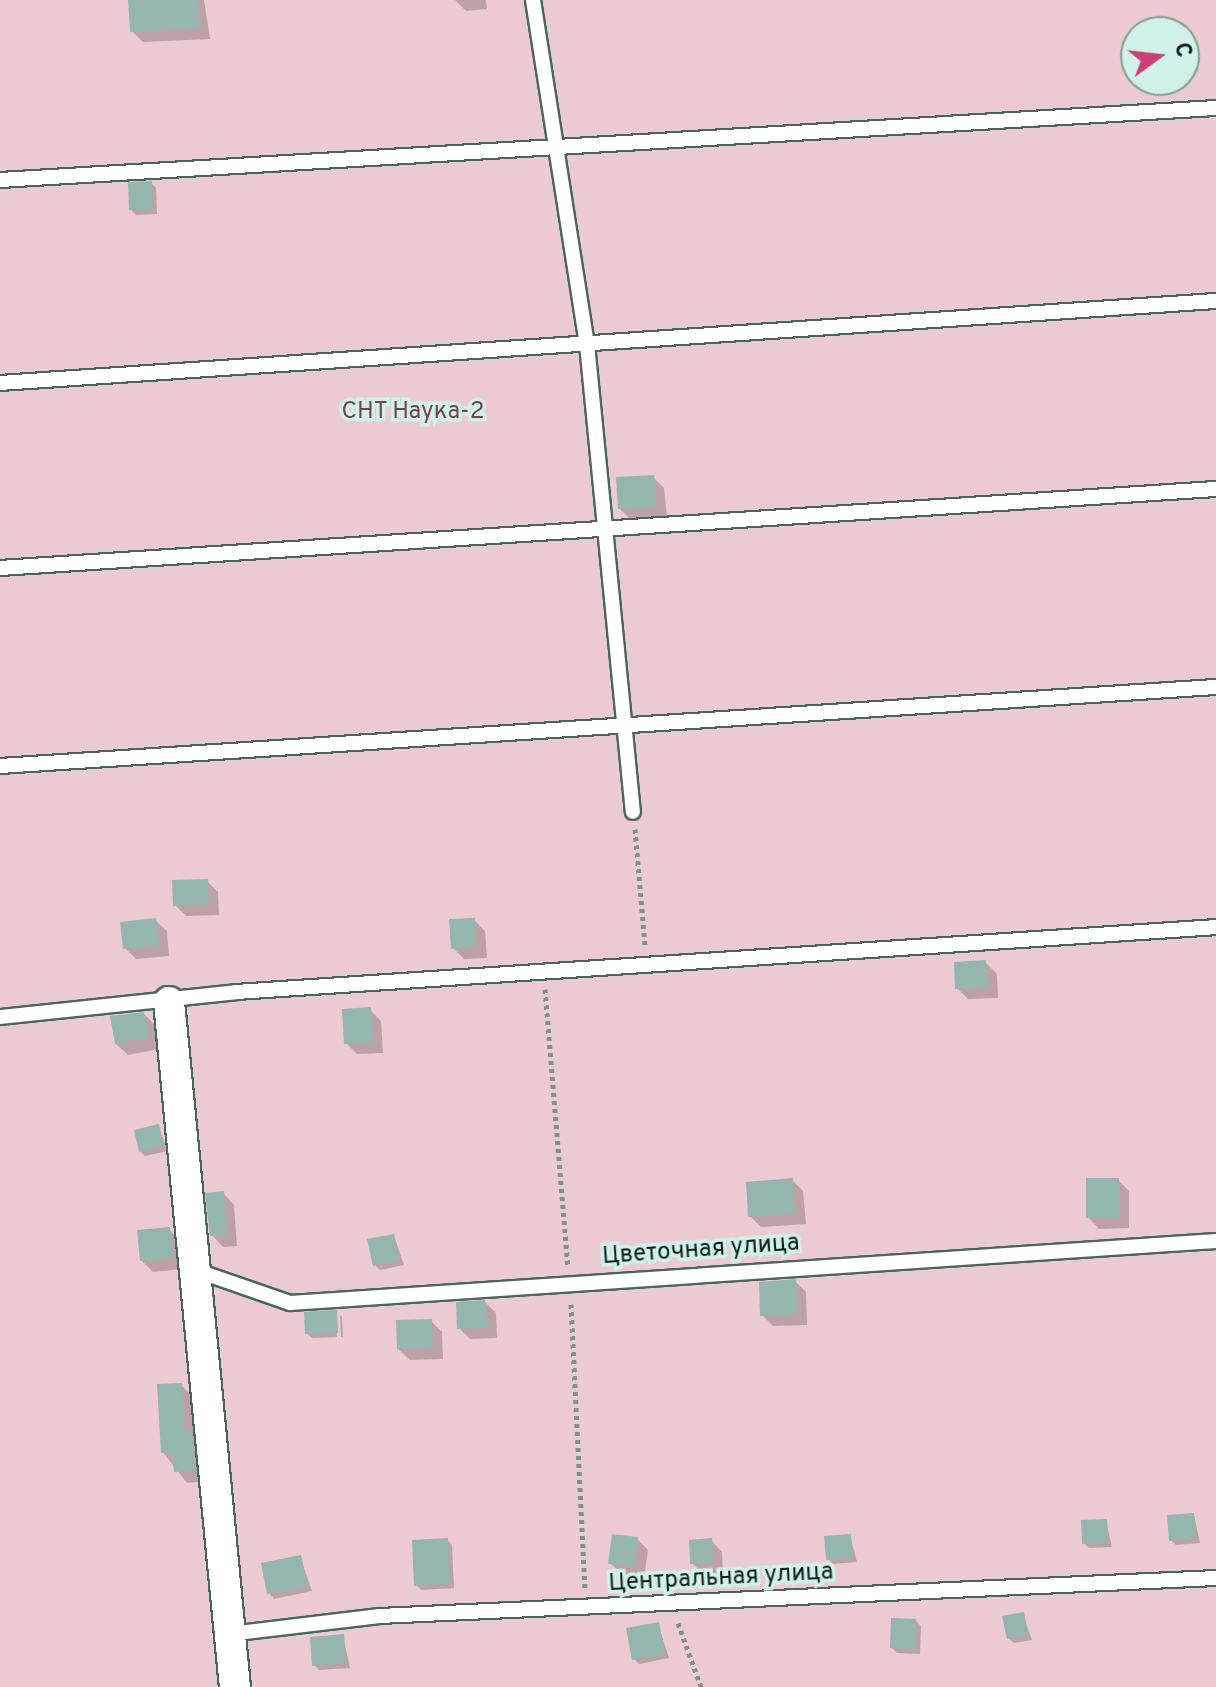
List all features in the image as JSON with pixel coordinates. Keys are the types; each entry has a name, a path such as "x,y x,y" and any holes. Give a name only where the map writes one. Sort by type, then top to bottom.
{"street":[{"path":"169,1002 235,1687"}],"lane":[{"path":"533,0 560,145 587,344 633,812"},
{"path":"0,180 1216,108"},
{"path":"0,383 1216,301"},
{"path":"0,568 1216,489"},
{"path":"0,766 1216,687"},
{"path":"0,1017 169,1002 236,992 1216,927"},
{"name":"Цветочная улица","path":"195,1270 290,1303 1216,1241"},
{"name":"Центральная улица","path":"229,1634 379,1616 1216,1578"}],"path":[{"path":"633,812 646,965"},
{"path":"544,972 569,1282 586,1607"},
{"path":"670,1603 701,1687"}],"green space":[{"name":"СНТ Наука-2","path":"0,0 1216,0 1216,1687 0,1687"}],"building":[{"path":"128,0 198,0 199,28 130,32"},
{"path":"152,181 153,210 129,210 128,182"},
{"path":"654,475 656,507 618,509 616,477"},
{"path":"208,879 209,904 173,906 172,880"},
{"path":"156,918 159,946 123,949 120,922"},
{"path":"475,918 476,947 451,949 449,919"},
{"path":"986,960 988,988 955,989 954,962"},
{"path":"371,1007 373,1043 344,1044 342,1009"},
{"path":"144,1012 149,1038 115,1044 110,1016"},
{"path":"159,1124 164,1146 139,1152 134,1130"},
{"path":"793,1178 795,1213 748,1217 746,1182"},
{"path":"1086,1178 1119,1178 1119,1218 1086,1218"},
{"path":"224,1191 227,1235 210,1236 205,1193"},
{"path":"170,1227 173,1258 140,1261 137,1230"},
{"path":"394,1234 400,1260 373,1266 367,1239"},
{"path":"796,1279 797,1315 760,1316 759,1282"},
{"path":"485,1300 487,1328 457,1329 456,1302"},
{"path":"337,1310 338,1333 305,1334 304,1312"},
{"path":"432,1319 433,1348 397,1349 396,1320"},
{"path":"182,1383 184,1431 192,1430 195,1471 174,1472 172,1453 161,1453 157,1384"},
{"path":"1194,1513 1196,1539 1169,1541 1167,1515"},
{"path":"1107,1519 1108,1542 1082,1544 1081,1520"},
{"path":"612,1534 638,1537 634,1567 608,1564"},
{"path":"851,1534 853,1558 826,1560 824,1536"},
{"path":"448,1538 450,1584 414,1586 412,1540"},
{"path":"712,1538 713,1562 690,1564 689,1540"},
{"path":"301,1555 308,1587 267,1594 261,1563"},
{"path":"1024,1612 1028,1635 1007,1639 1002,1616"},
{"path":"891,1618 916,1619 915,1650 890,1648"},
{"path":"659,1622 665,1654 632,1660 626,1628"},
{"path":"344,1634 346,1663 312,1666 310,1637"}]}
